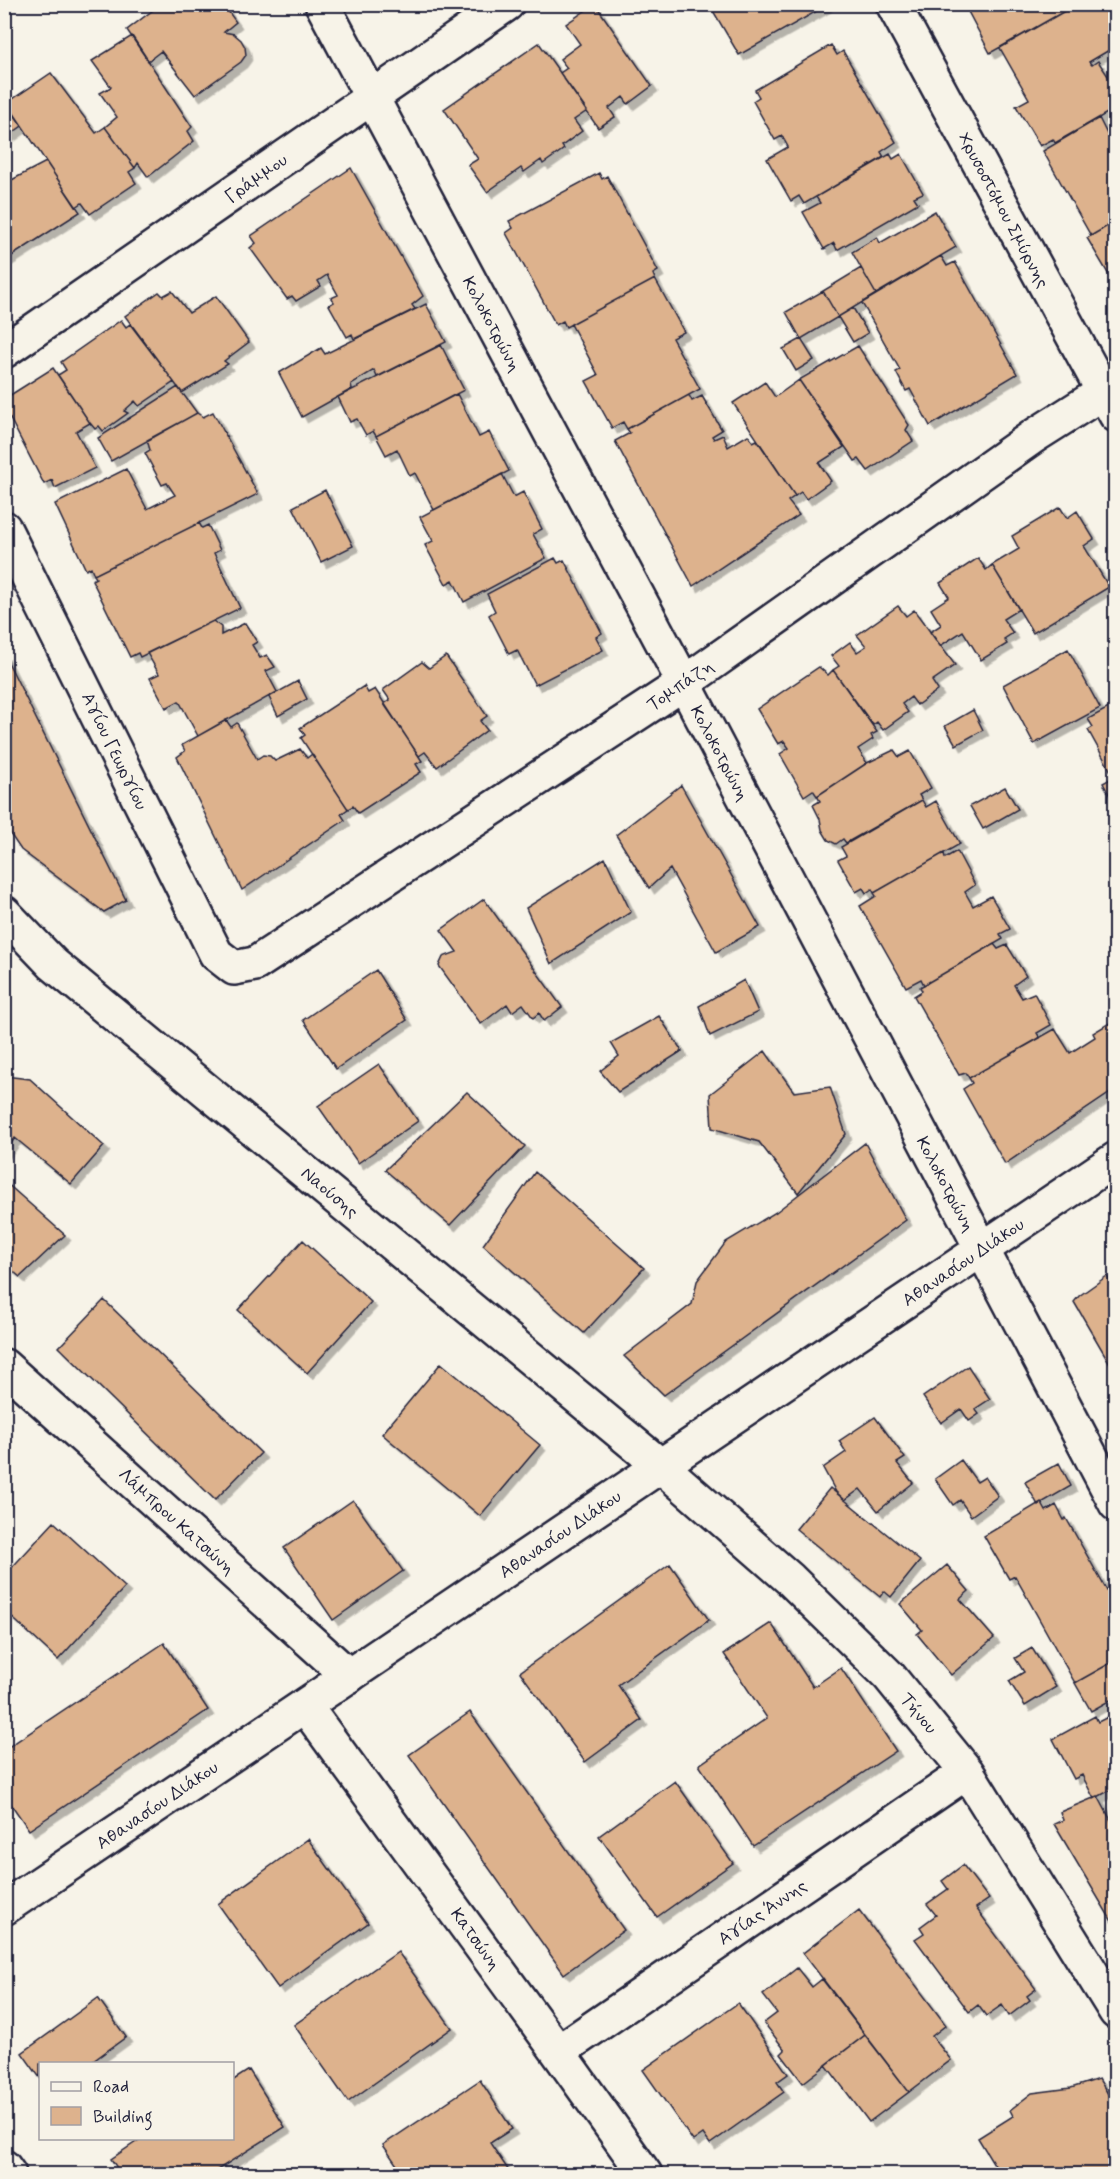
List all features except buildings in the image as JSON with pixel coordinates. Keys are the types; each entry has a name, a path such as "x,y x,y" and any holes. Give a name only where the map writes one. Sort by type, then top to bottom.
{"street":[{"name":"Κολοκοτρώνη","path":"322,4 684,683 1116,1504"},
{"name":"Γράμμου","path":"4,351 507,4"},
{"name":"Χρυσοστόμου Σμύρνης","path":"893,4 1111,397"},
{"name":"Τομπάζη","path":"234,968 255,964 684,683 1034,436 1111,397"},
{"name":"Αγίου Γεωργίου","path":"4,528 216,954 234,968"},
{"name":"Ναούσης","path":"4,913 53,964 661,1466"},
{"name":"Αθανασίου Διάκου","path":"4,1908 1116,1159"},
{"name":"Λάμπρου Κατσώνη","path":"4,1366 349,1677"},
{"name":"Τήνου","path":"661,1466 790,1579 889,1676 967,1772 1116,2013"},
{"name":"Κατσώνη","path":"305,1706 645,2175"},
{"name":"Αγίας Άννης","path":"558,2052 967,1772"},
{"path":"4,2167 9,2175"}]}
